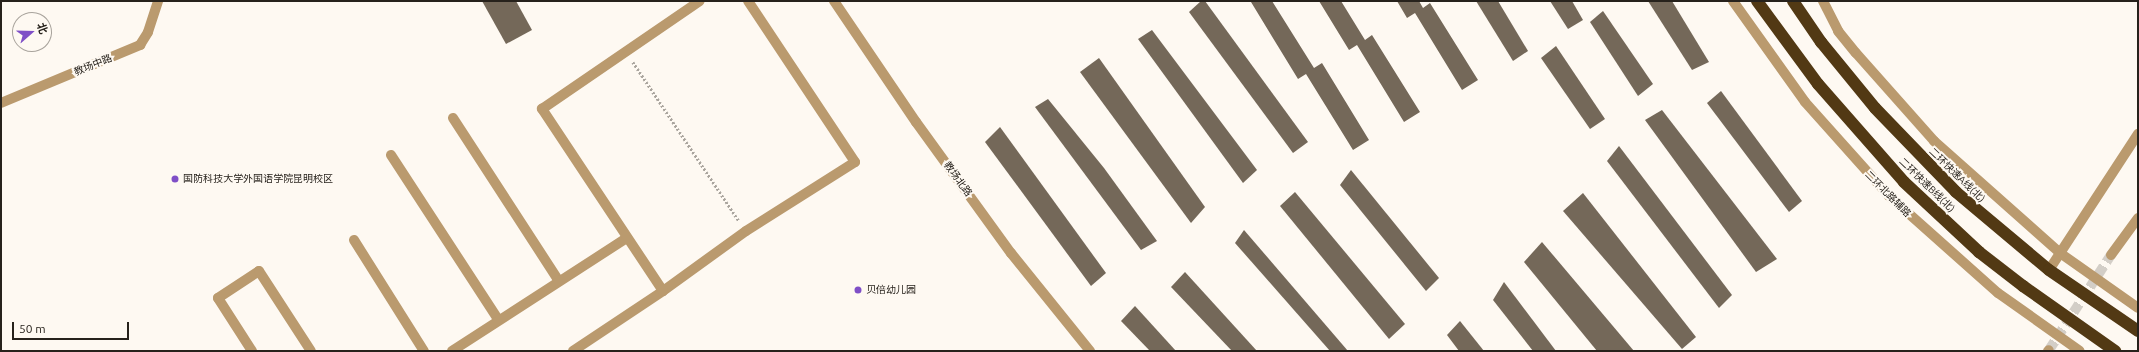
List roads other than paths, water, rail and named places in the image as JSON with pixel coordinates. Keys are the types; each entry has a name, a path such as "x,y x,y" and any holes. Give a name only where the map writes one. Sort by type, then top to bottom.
{"highway":[{"name":"二环快速B线(北)","path":"1757,1 1818,84 1904,182 1979,252 2023,286 2115,351"},
{"name":"二环快速A线(北)","path":"1793,1 1821,42 1915,151 2001,232 2049,270 2138,331"}],"street":[{"name":"教场中路","path":"1,103 140,45 148,32 158,1"},
{"path":"663,291 542,109 700,1"},
{"path":"573,351 663,291 746,231 856,162 748,1"},
{"name":"教场北路","path":"834,1 916,122 1007,247 1090,351"},
{"name":"二环北路辅路","path":"1733,1 1805,102 1889,196 1998,293 2080,351"},
{"path":"1823,1 1838,31 1896,102 1970,176 2060,253 2138,308"},
{"path":"454,118 559,282"},
{"path":"2049,270 2138,134"},
{"path":"391,155 498,319"},
{"path":"2111,255 2138,218"},
{"path":"452,351 498,319 627,238"},
{"path":"354,240 424,351"},
{"path":"252,351 218,298 259,271 311,351"}],"tunnel":[{"path":"2049,350 2111,255"}],"place":[{"name":"国防科技大学外国语学院昆明校区","path":"175,179"},
{"name":"贝倍幼儿园","path":"858,290"}]}
